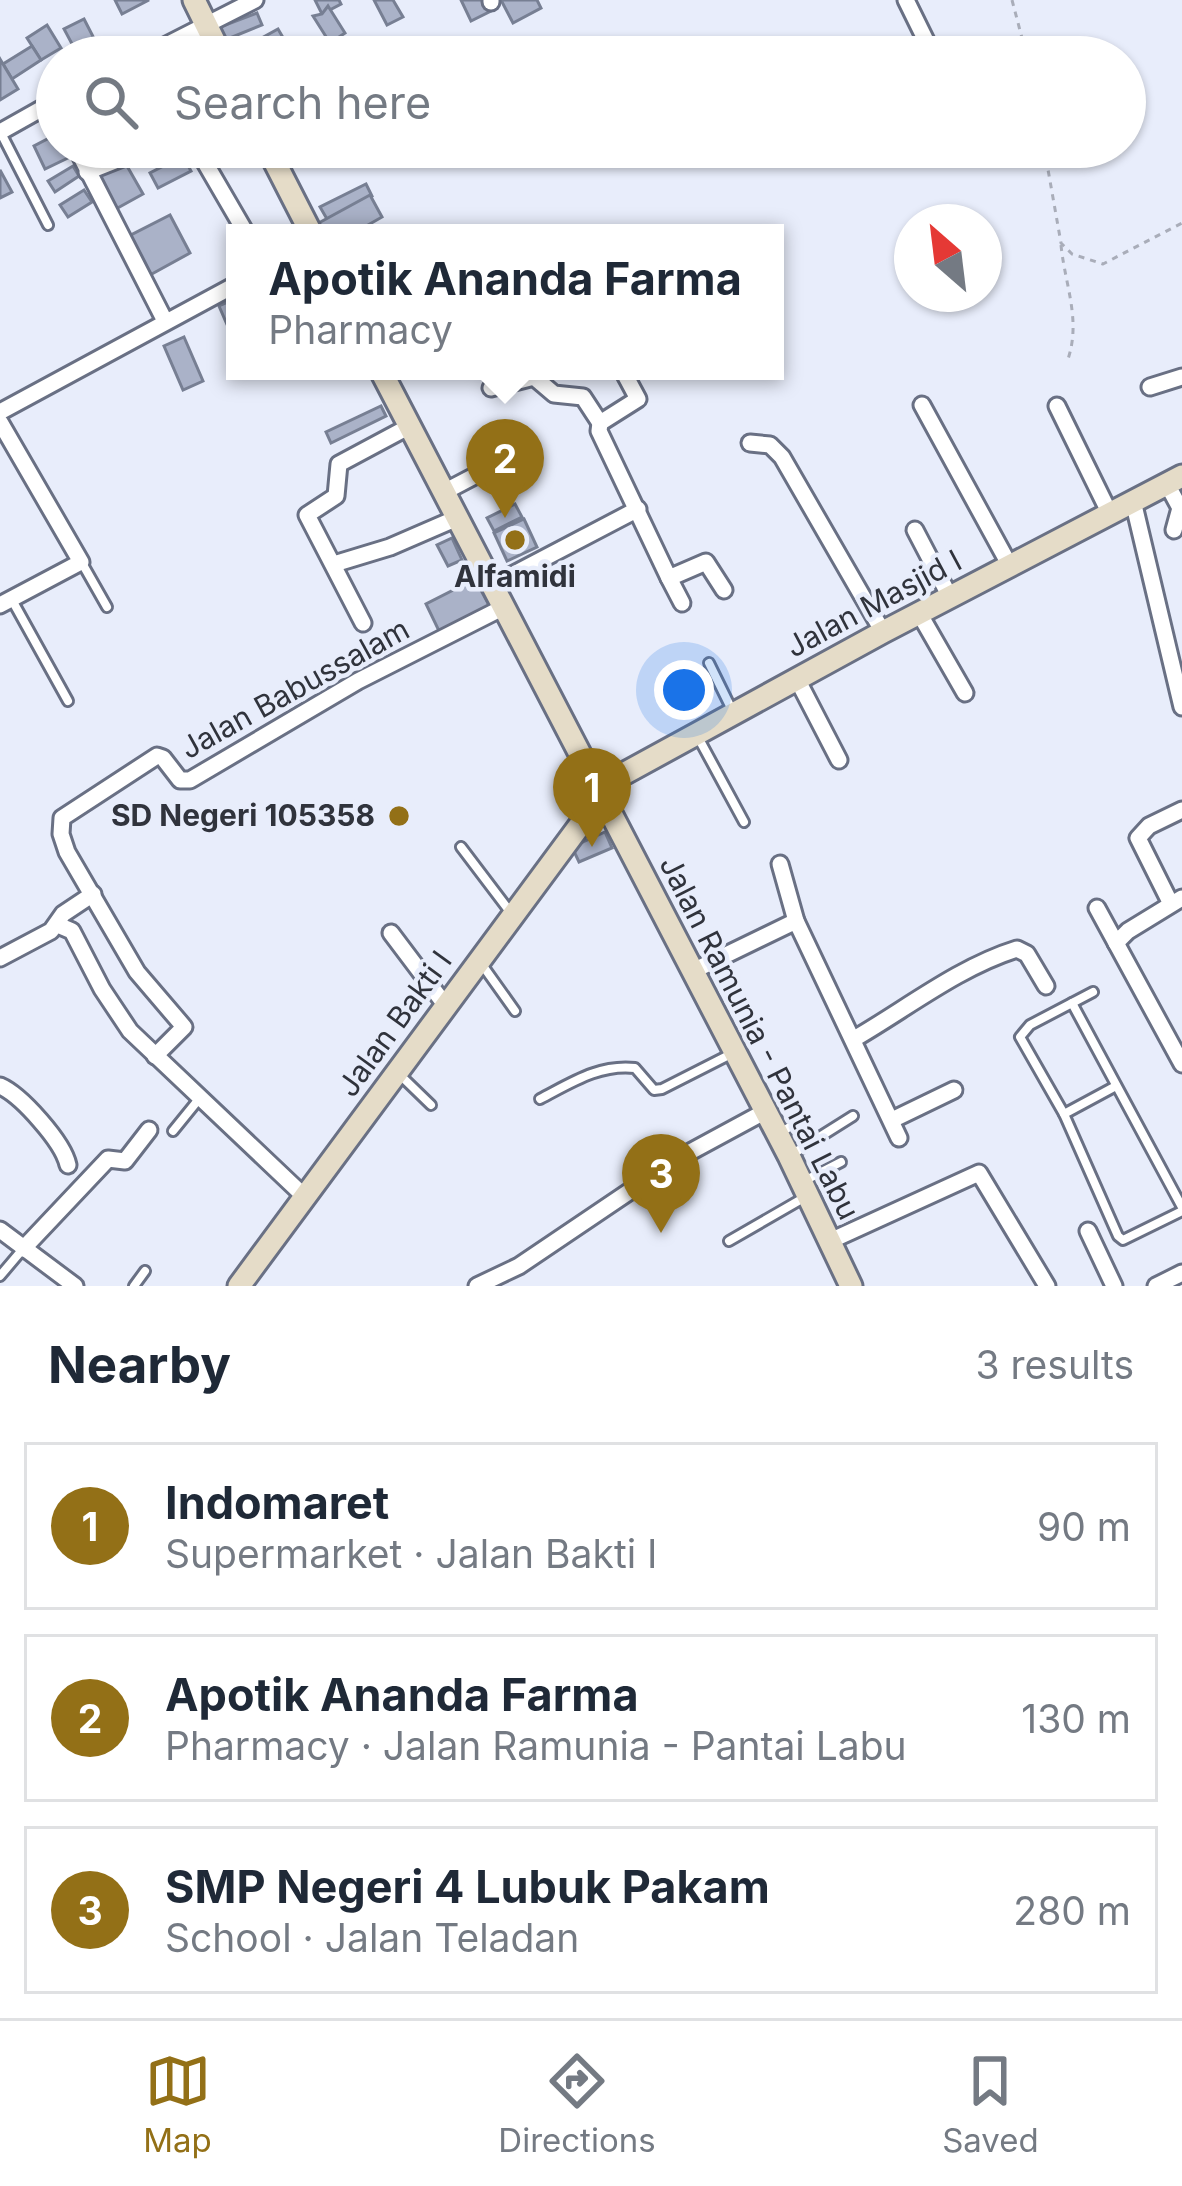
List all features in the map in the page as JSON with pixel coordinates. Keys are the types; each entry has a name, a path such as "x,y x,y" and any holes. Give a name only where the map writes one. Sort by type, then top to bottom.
{"main road":[{"path":"194,0 212,36"},
{"path":"278,168 306,224"},
{"name":"Jalan Ramunia - Pantai Labu","path":"386,380 789,1156 851,1286"},
{"name":"Jalan Masjid I","path":"598,793 695,733 1174,480"},
{"name":"Jalan Bakti I","path":"243,1284 598,793"}],"street":[{"path":"186,36 255,0"},
{"path":"906,0 924,36"},
{"path":"0,132 36,113"},
{"path":"85,168 165,321"},
{"path":"87,172 97,168"},
{"path":"208,168 241,224"},
{"path":"6,602 81,562 1,410 226,290"},
{"path":"1150,387 1182,377"},
{"path":"490,388 522,380"},
{"path":"538,380 554,394 583,397 600,423 599,431 682,603"},
{"path":"600,423 638,399 628,380"},
{"path":"922,405 1010,566"},
{"path":"1057,406 1110,514"},
{"path":"363,623 307,515 336,496 339,464 410,427"},
{"path":"750,443 770,445 782,457 883,632"},
{"path":"444,492 524,450"},
{"path":"1174,480 1180,508 1174,530"},
{"path":"1133,502 1182,707"},
{"path":"493,585 638,509"},
{"path":"334,563 390,548 457,518"},
{"path":"915,530 950,597"},
{"path":"669,578 706,562 724,590"},
{"name":"Jalan Babussalam","path":"155,1056 184,1027 136,972 67,852 61,823 67,813 157,757 180,780 190,780 358,681 504,608"},
{"path":"919,613 965,693"},
{"path":"797,679 839,760"},
{"path":"1116,943 1127,931 1177,901 1138,838 1149,826 1182,809"},
{"path":"780,864 796,921 899,1138"},
{"path":"0,958 58,925 63,914 93,894"},
{"path":"1097,908 1182,1064"},
{"path":"693,971 796,921"},
{"path":"58,925 72,931 118,1017 305,1197"},
{"path":"392,933 446,1006"},
{"path":"854,1039 898,1016 917,998 1017,949 1027,954 1046,986"},
{"path":"0,1086 20,1098 64,1152 68,1165"},
{"path":"892,1120 954,1090"},
{"path":"477,1286 518,1266 680,1157 764,1112"},
{"path":"23,1249 108,1159 124,1162 149,1130"},
{"path":"830,1241 980,1173 1047,1286"},
{"path":"0,1231 75,1286"},
{"path":"1088,1232 1114,1286"},
{"path":"1156,1286 1182,1273"}],"lane":[{"path":"0,132 48,225"},
{"path":"81,562 106,607"},
{"path":"6,602 68,701"},
{"path":"709,663 734,714"},
{"path":"695,733 744,822"},
{"path":"461,848 512,914"},
{"path":"479,960 515,1011"},
{"path":"1072,1003 1182,1209 1120,1239 1064,1114 1020,1036 1030,1025 1072,1003 1094,992"},
{"path":"540,1099 590,1073 622,1067 635,1068 654,1090 662,1089 733,1053"},
{"path":"397,1072 430,1105"},
{"path":"1064,1114 1116,1086"},
{"path":"173,1131 199,1099"},
{"path":"789,1156 853,1116"},
{"path":"778,1135 800,1120"},
{"path":"729,1241 841,1162"},
{"path":"0,1276 23,1249"},
{"path":"134,1286 146,1271"}],"path":[{"path":"1012,0 1021,36"},
{"path":"1048,168 1074,308 1067,362"},
{"path":"1061,243 1072,254 1102,264 1182,223"}],"building":[{"path":"115,0 149,0 122,14"},
{"path":"315,0 339,0 341,4 322,14"},
{"path":"374,0 393,0 403,17 387,25"},
{"path":"461,0 489,0 493,10 471,21"},
{"path":"501,0 537,0 541,8 513,23"},
{"path":"328,6 345,33 326,36 313,16"},
{"path":"257,13 262,25 235,36 223,36 220,27"},
{"path":"84,19 93,36 68,36 64,29"},
{"path":"47,25 54,36 36,36 36,52 27,38"},
{"path":"32,46 36,52 36,63 12,79 3,64"},
{"path":"0,59 18,89 0,100"},
{"path":"70,168 79,176 55,192 48,181"},
{"path":"107,168 128,168 143,194 114,210 94,175"},
{"path":"160,168 191,171 158,188 150,173"},
{"path":"0,170 12,192 0,198"},
{"path":"366,184 372,196 327,219 320,207"},
{"path":"84,190 92,202 68,217 60,205"},
{"path":"370,195 382,217 370,224 317,224"},
{"path":"170,215 190,253 150,275 129,236"},
{"path":"184,337 203,381 183,390 164,346"},
{"path":"381,406 386,416 331,443 326,432"},
{"path":"515,504 522,517 494,531 487,518"},
{"name":"Alfamidi","path":"524,519 537,547 507,561 494,533"},
{"path":"452,538 462,560 448,566 437,545"},
{"path":"475,579 490,607 440,633 426,604"},
{"path":"605,832 612,848 579,862 572,847"}],"place":[{"name":"Apotik Ananda Farma","path":"505,518"},
{"name":"Alfamidi","path":"515,540"},
{"name":"SD Negeri 105358","path":"399,816"},
{"name":"Indomaret","path":"592,847"},
{"name":"SMP Negeri 4 Lubuk Pakam","path":"661,1233"}]}
